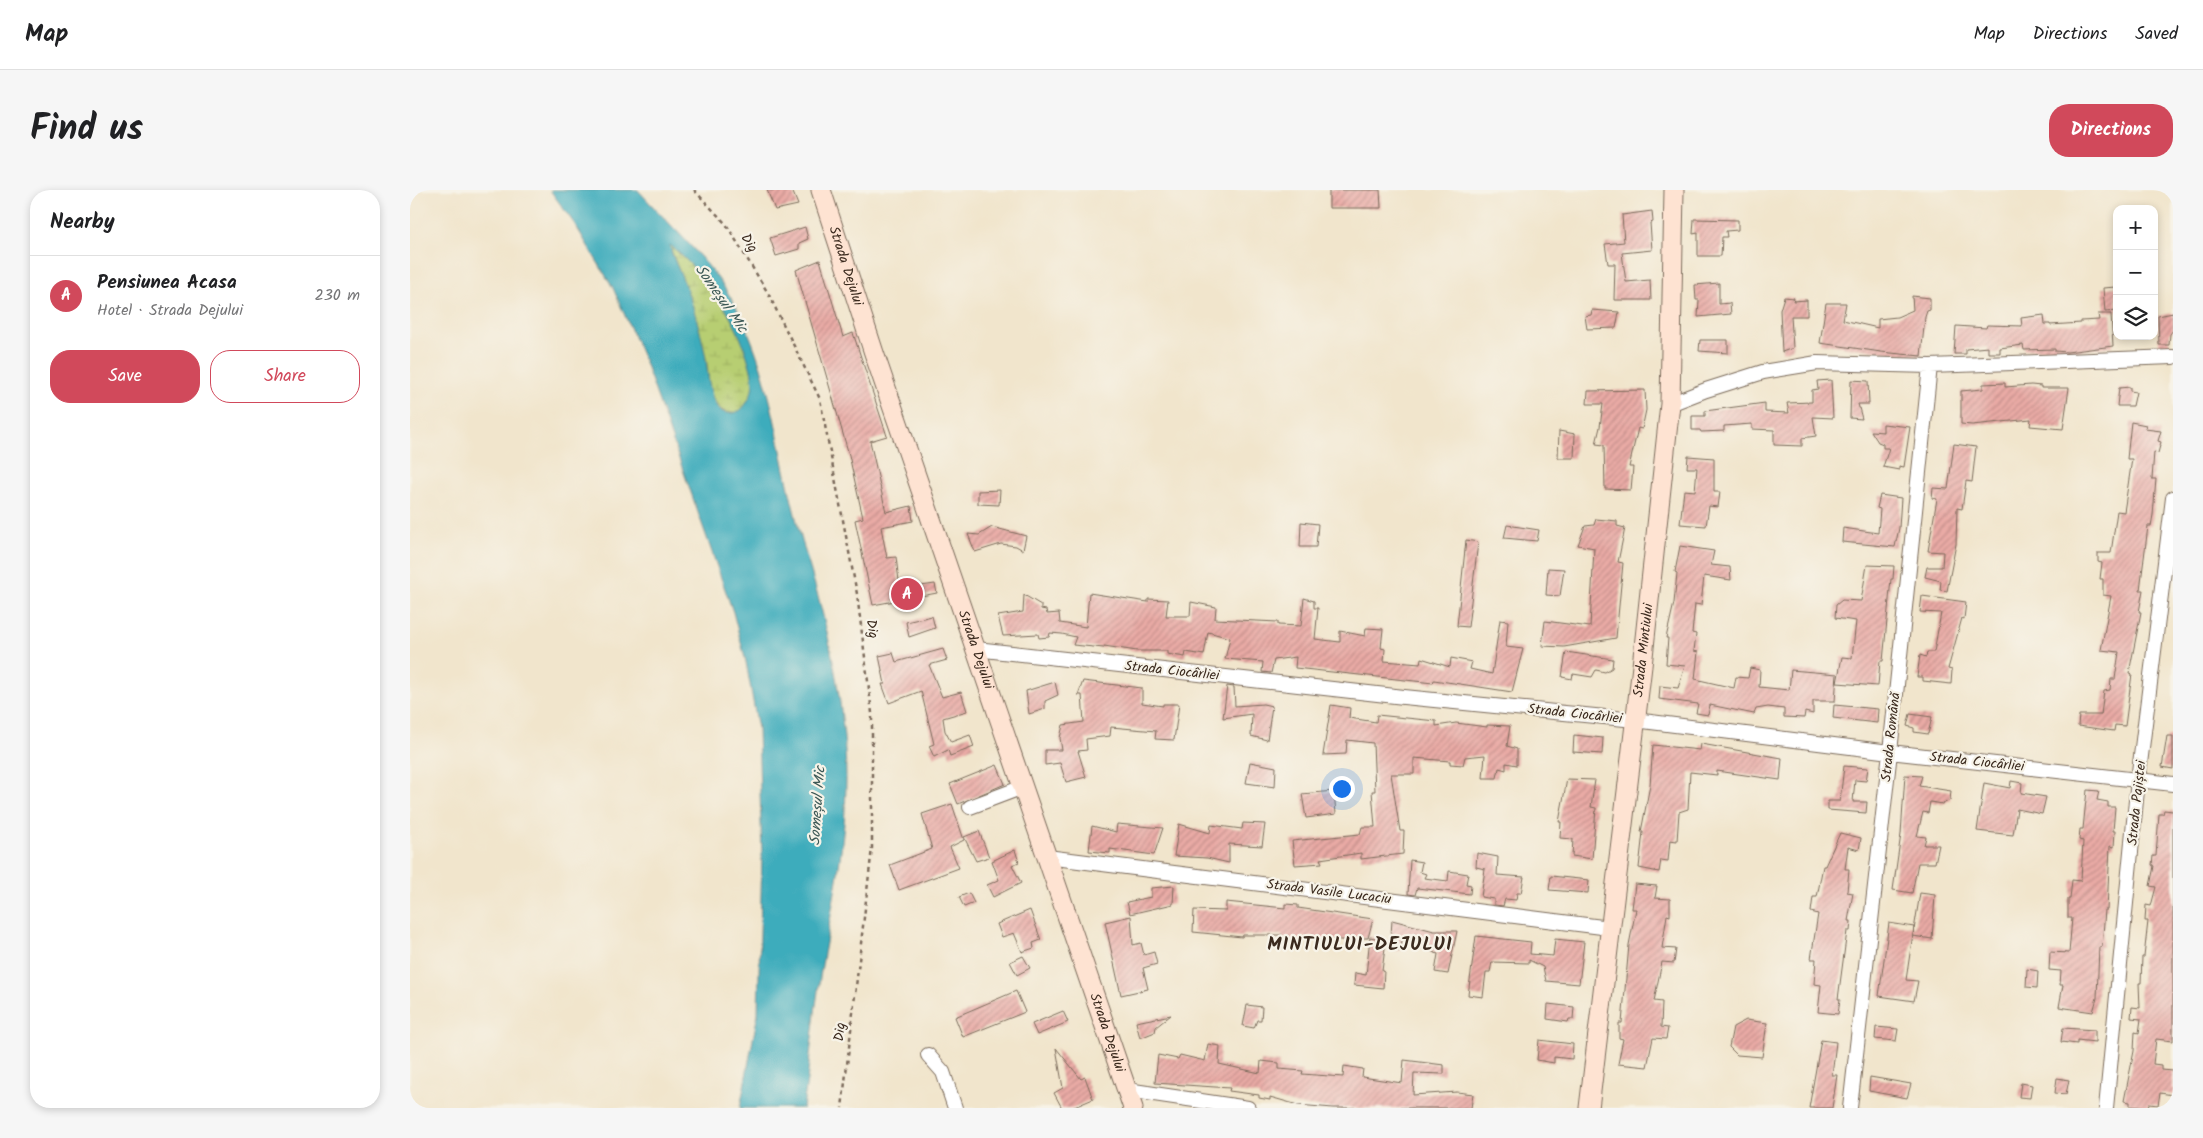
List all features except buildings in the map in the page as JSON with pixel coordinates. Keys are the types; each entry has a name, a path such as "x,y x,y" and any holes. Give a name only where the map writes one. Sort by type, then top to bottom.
{"main road":[{"name":"Strada Dejului","path":"820,190 1133,1108"},
{"name":"Strada Mintiului","path":"1589,1108 1670,404 1674,190"}],"street":[{"path":"1670,404 1762,372 1801,364 1831,362 1930,366 2173,357"},
{"name":"Strada Română","path":"1850,1108 1890,752 1930,366"},
{"name":"Strada Pajiștei","path":"2106,1108 2138,780 2173,498"},
{"name":"Strada Ciocârliei","path":"976,649 1073,661 1635,720 1890,752 2173,784"},
{"path":"970,807 1023,787"},
{"name":"Strada Vasile Lucaciu","path":"1047,857 1610,928"},
{"path":"928,1055 943,1072 955,1108"},
{"path":"1127,1090 1248,1108"}],"path":[{"name":"Dig","path":"694,190 726,224 768,293 820,399 857,594 872,713 872,848 842,1108"}],"green space":[{"path":"669,244 707,282 727,312 743,344 751,369 753,387 749,402 739,411 728,413 723,411 711,396 706,359 698,330"}],"water":[{"name":"Someșul Mic","path":"550,190 638,190 702,259 735,305 747,328 771,404 796,518 829,640 844,734 846,779 841,854 818,993 803,1108 740,1108 758,1013 762,855 758,729 746,662 733,612 645,362 613,288 576,226","holes":["670,245 719,298 744,346 753,382 750,396 745,406 734,413 727,413 721,410 712,397 697,319"]}],"place":[{"name":"Pensiunea Acasa","path":"907,594"}],"district":[{"name":"MINTIULUI-DEJULUI","path":"1360,945"}]}
